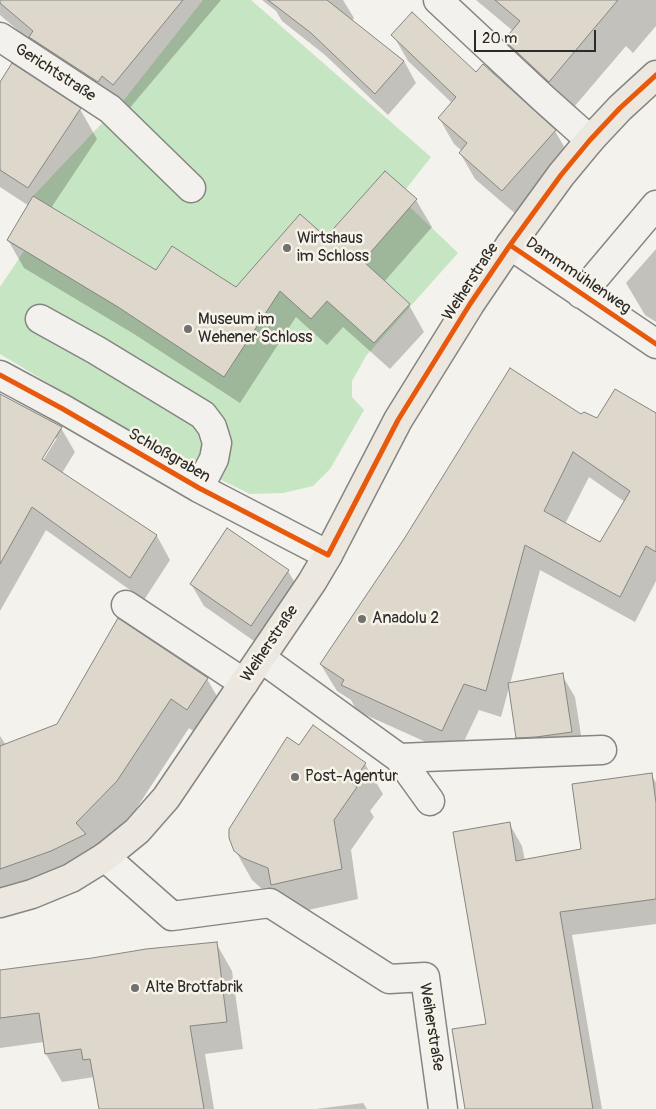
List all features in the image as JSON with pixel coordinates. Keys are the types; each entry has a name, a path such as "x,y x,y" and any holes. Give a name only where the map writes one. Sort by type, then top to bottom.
{"main road":[{"name":"Weiherstraße","path":"0,903 32,894 70,878 105,857 137,831 162,804 312,582 398,420 470,304 561,175 620,108 656,75"}],"street":[{"path":"438,0 590,140"},
{"name":"Gerichtstraße","path":"0,37 110,109 191,188"},
{"path":"581,294 656,205"},
{"name":"Dammmühlenweg","path":"510,245 656,344"},
{"path":"40,319 96,350 203,415 212,427 217,443 214,459 199,488"},
{"name":"Schloßgraben","path":"0,375 63,409 199,488 328,555"},
{"path":"126,605 244,683"},
{"path":"261,658 399,758 430,801"},
{"path":"399,758 602,750"},
{"name":"Weiherstraße","path":"105,857 172,916 228,907 270,903 389,978 425,976 443,1109"}],"green space":[{"path":"203,0 251,0 431,157 406,189 417,199 410,207 458,253 366,356 352,381 352,397 364,410 330,469 313,486 283,493 250,494 160,450 0,354 0,287 24,251 7,241 33,196 123,101"}],"building":[{"path":"0,0 183,0 113,85 102,76 98,82 29,37 33,31 0,3"},
{"path":"268,0 327,0 404,61 375,94 311,33"},
{"path":"495,0 618,0 549,82 504,40 520,21"},
{"path":"412,12 476,72 483,64 556,130 502,191 459,153 467,143 438,118 456,97 391,35"},
{"path":"12,63 81,108 28,188 0,170 0,82"},
{"path":"385,171 417,199 363,261 410,304 374,343 327,301 311,319 280,291 224,377 118,307 7,240 33,196 156,270 172,246 236,287 300,214 326,237"},
{"path":"510,368 581,414 584,412 597,418 615,389 656,413 656,552 646,546 620,597 525,545 486,691 464,684 442,731 341,685 344,680 320,664 404,539","holes":["573,452 630,491 600,542 544,511"]},
{"path":"0,394 62,427 42,459 157,535 130,578 32,507 0,564"},
{"path":"227,528 289,570 251,626 190,584"},
{"path":"118,618 208,678 187,710 171,699 117,781 76,823 86,834 51,851 0,869 0,746 57,724"},
{"path":"563,673 572,732 516,738 508,683"},
{"path":"313,725 366,763 352,783 357,787 334,820 342,869 271,885 268,868 243,858 234,851 229,838 229,829 287,737 299,745"},
{"path":"652,773 656,803 656,899 560,912 593,1109 465,1109 452,1029 486,1024 453,832 510,822 516,861 581,849 572,784"},
{"name":"Alte Brotfabrik","path":"217,942 227,1022 190,1026 204,1109 99,1109 90,1059 83,1060 81,1049 45,1054 39,1013 0,1018 0,970 146,949"}],"cycle path":[{"path":"0,375 63,409 199,488 328,555 398,420 470,304 510,245 561,175 590,140 620,108 656,75"},
{"path":"510,245 656,344"}],"place":[{"name":"Wirtshaus im Schloss","path":"287,248"},
{"name":"Museum im Wehener Schloss","path":"188,329"},
{"name":"Anadolu 2","path":"362,619"},
{"name":"Post-Agentur","path":"295,777"},
{"name":"Alte Brotfabrik","path":"135,988"}]}
